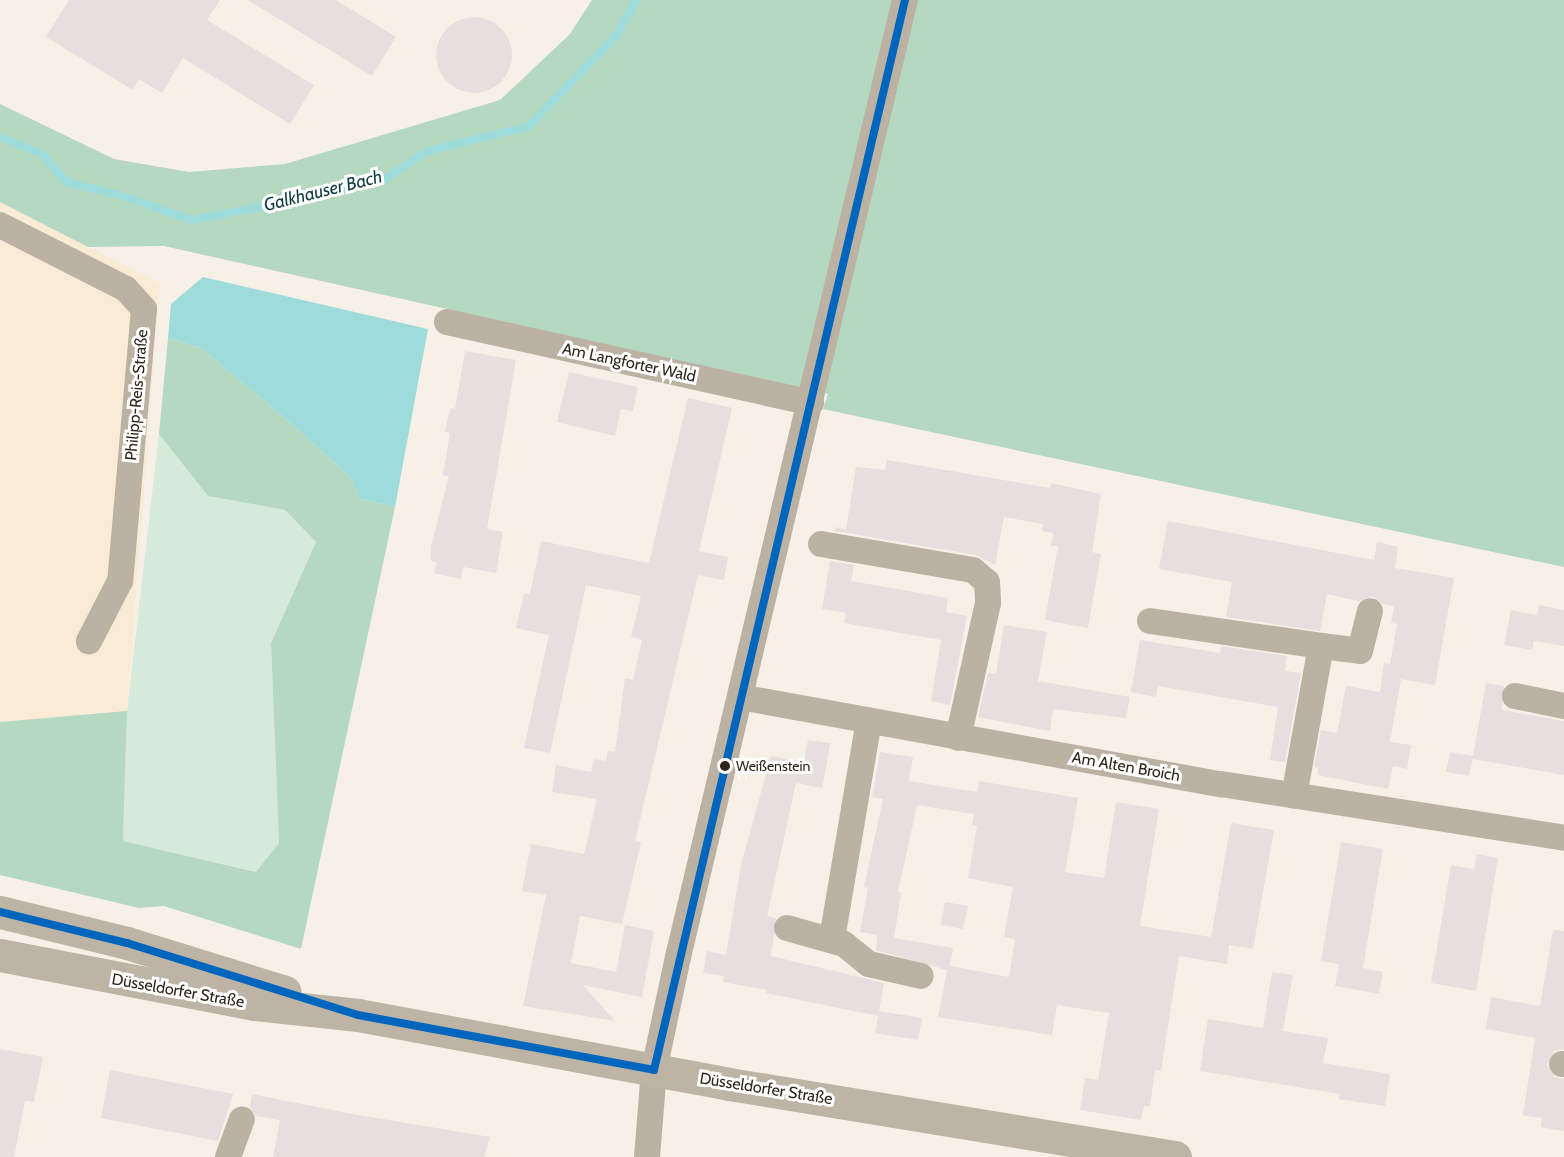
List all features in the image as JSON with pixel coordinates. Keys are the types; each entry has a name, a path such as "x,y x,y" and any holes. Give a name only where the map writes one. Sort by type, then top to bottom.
{"main road":[{"name":"Düsseldorfer Straße","path":"0,912 127,943 358,1015"},
{"name":"Düsseldorfer Straße","path":"0,955 254,1004 358,1015 654,1071 1175,1157"}],"street":[{"path":"647,1157 654,1071 905,0"},
{"name":"Philipp-Reis-Straße","path":"0,225 126,289 144,309 120,580 89,641"},
{"name":"Am Langforter Wald","path":"447,322 811,403"},
{"path":"821,544 974,570 987,582 988,603 957,738"},
{"path":"1150,621 1360,651 1370,611"},
{"path":"1294,796 1321,646"},
{"path":"1515,696 1564,706"},
{"name":"Am Alten Broich","path":"740,697 957,738 1294,796 1564,838"},
{"path":"832,939 869,721"},
{"path":"787,928 832,939 869,964 921,976"},
{"path":"228,1157 242,1119"}],"shaded area":[{"path":"0,202 160,283 127,711 0,722"}],"green space":[{"path":"592,0 1564,0 1564,567 823,409 828,394 164,246 88,247 0,202 0,104 114,159 189,172 285,164 500,100 570,34"},
{"path":"168,338 201,348 287,420 350,477 360,499 395,507 301,949 164,906 139,908 0,875 0,722 127,711 123,841 256,872 279,843 271,643 316,542 285,510 208,496 159,434"},
{"path":"159,434 208,496 285,510 316,542 271,643 279,843 257,872 123,841 127,711"}],"water":[{"path":"203,277 428,329 395,507 360,499 350,477 287,420 201,348 168,338 171,304"}],"building":[{"path":"69,0 220,0 207,20 314,85 290,124 183,58 162,93 139,79 133,90 46,37"},
{"path":"248,0 336,0 396,37 372,76"},
{"path":"474,17 488,20 501,28 509,41 512,55 509,69 501,82 488,90 474,93 460,90 447,82 439,69 436,55 439,41 447,28 460,20"},
{"path":"465,351 516,360 487,529 503,532 496,573 463,567 461,579 434,573 437,562 431,561 431,547 449,476 443,475 450,433 445,432 450,408 455,409"},
{"path":"569,372 638,387 633,411 621,409 615,436 557,422"},
{"path":"688,398 732,408 699,551 728,557 724,580 698,575 635,841 641,842 622,924 580,916 571,963 616,972 625,925 654,931 642,997 583,985 615,1021 523,1006 546,895 522,891 531,844 584,854 597,799 552,792 556,765 591,772 594,759 606,761 608,751 615,752 625,678 633,680 642,640 631,637 641,596 586,585 550,753 524,748 549,635 516,628 524,593 530,594 541,541 649,563"},
{"path":"887,460 1050,488 1051,483 1101,494 1092,552 1101,554 1088,628 1045,620 1058,546 1051,546 1053,533 1042,531 1043,524 1004,517 995,565 976,555 835,531 836,527 846,530 856,467 885,470"},
{"path":"1168,521 1374,560 1377,542 1398,547 1395,568 1454,578 1435,685 1401,679 1390,742 1411,745 1407,769 1393,766 1388,789 1318,775 1318,768 1314,767 1321,730 1337,733 1346,686 1380,692 1384,663 1390,664 1397,624 1391,623 1394,606 1383,604 1373,596 1359,601 1327,594 1320,631 1226,617 1232,582 1159,569"},
{"path":"830,561 854,565 851,581 948,598 946,612 967,616 950,705 931,701 941,640 844,623 846,613 822,609"},
{"path":"1539,605 1564,610 1564,646 1534,641 1532,650 1504,645 1511,610 1537,615"},
{"path":"1004,625 1047,632 1038,681 1130,697 1126,718 1053,709 1050,731 978,717 988,673 996,674"},
{"path":"1140,640 1220,653 1221,646 1287,656 1285,671 1301,673 1285,762 1270,760 1278,707 1158,686 1156,697 1131,692"},
{"path":"1486,683 1504,686 1502,710 1564,721 1564,775 1473,759 1469,776 1446,772 1450,752 1473,756"},
{"path":"808,740 830,743 826,768 822,788 796,783 767,916 776,918 771,956 884,983 878,1016 766,993 767,990 723,982 724,976 703,973 707,951 726,955 741,865 771,756 804,762"},
{"path":"880,752 913,757 909,781 977,792 979,781 1078,798 1065,872 1104,878 1116,802 1159,809 1140,926 1211,937 1231,823 1274,830 1253,949 1229,945 1227,964 1179,956 1161,1071 1155,1070 1150,1106 1144,1106 1141,1120 1080,1110 1085,1078 1098,1080 1109,1013 1057,1005 1052,1035 938,1017 947,970 876,950 877,935 860,932 868,888 864,887 883,799 872,797","holes":["917,805 974,814 972,825 977,826 968,878 1013,887 1004,937 1015,939 1009,977 950,966 953,948 894,938 901,893 898,892"]},
{"path":"1341,842 1383,849 1363,968 1383,972 1379,994 1335,986 1339,964 1321,961"},
{"path":"1477,854 1498,858 1476,991 1431,983 1451,865 1474,869"},
{"path":"945,902 968,906 963,929 941,925"},
{"path":"1553,930 1564,931 1564,1049 1554,1051 1547,1065 1554,1077 1564,1079 1564,1131 1541,1127 1542,1118 1523,1115 1535,1038 1486,1029 1491,997 1540,1006"},
{"path":"1272,972 1293,975 1283,1031 1328,1038 1323,1063 1390,1074 1385,1106 1339,1099 1340,1094 1200,1071 1208,1019 1263,1028"},
{"path":"879,1011 922,1018 918,1040 875,1033"},
{"path":"0,1049 43,1057 34,1102 25,1101 14,1157 0,1157"},
{"path":"110,1070 233,1094 218,1141 101,1118"},
{"path":"252,1094 347,1113 490,1137 484,1157 273,1157 280,1120 256,1116 250,1107"}],"waterway":[{"name":"Galkhauser Bach","path":"0,137 42,154 66,182 120,195 192,220 301,199 387,178 427,151 528,127 616,36 636,0"}],"transit line":[{"path":"654,1070 905,0"},
{"path":"0,912 127,943 358,1015 654,1070"}],"place":[{"name":"Weißenstein","path":"725,766"}]}
